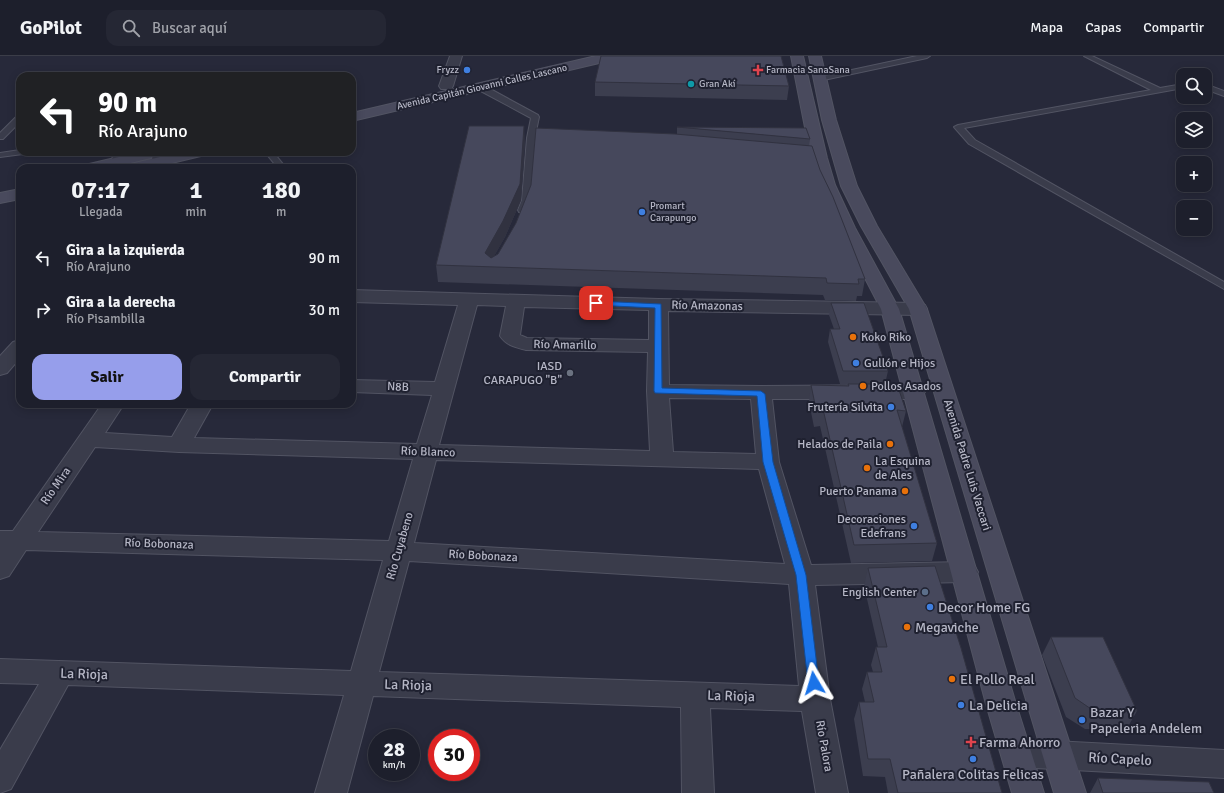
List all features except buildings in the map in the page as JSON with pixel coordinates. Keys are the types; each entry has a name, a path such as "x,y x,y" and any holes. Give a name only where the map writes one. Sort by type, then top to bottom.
{"main road":[{"name":"Avenida Capitán Giovanni Calles Lascano","path":"356,106 575,56"},
{"name":"Avenida Capitán Giovanni Calles Lascano","path":"356,116 612,56"},
{"path":"797,56 816,158 847,228 890,309 1001,704 1028,793"},
{"name":"Avenida Padre Luis Vaccari","path":"815,56 828,120 849,186 868,226 918,309 1070,793"},
{"path":"100,164 117,157 159,158 173,156"},
{"path":"142,164 159,158"},
{"path":"0,189 16,185"},
{"path":"0,198 16,195"}],"street":[{"path":"446,86 456,56"},
{"name":"Río Amazonas","path":"356,296 659,305 918,309"},
{"name":"Río Cuyabeno","path":"331,793 360,684 399,551 469,299"},
{"name":"Río Amarillo","path":"516,301 510,336 515,341 526,344 658,346"},
{"path":"659,305 658,391 662,459"},
{"path":"8,367 16,353"},
{"name":"N8B","path":"356,386 444,389"},
{"path":"658,391 761,394 914,392"},
{"name":"Río Palora","path":"761,394 768,462 801,575 815,699 832,793"},
{"name":"Río Mira","path":"0,569 9,540 88,439 110,408"},
{"path":"179,445 200,408"},
{"name":"Río Blanco","path":"88,439 179,445 768,462"},
{"name":"Río Bobonaza","path":"9,540 399,551 801,575 965,572"},
{"name":"La Rioja","path":"0,671 815,699"},
{"path":"0,779 60,673"},
{"path":"695,695 698,793"},
{"name":"Río Capelo","path":"1016,753 1224,764"}],"lane":[{"path":"819,79 927,56"},
{"path":"1087,56 1160,90"},
{"path":"480,87 535,117 531,138 526,200 519,219"},
{"path":"1176,87 958,127 972,142 1224,286"},
{"path":"1212,89 1224,94"},
{"path":"0,137 16,122"},
{"path":"531,138 563,139"},
{"path":"0,155 16,153"},
{"path":"272,156 279,164"}],"place":[{"name":"Fryzz","path":"467,70"},
{"name":"Farmacia SanaSana","path":"758,70"},
{"name":"Gran Akí","path":"691,84"},
{"name":"Promart Carapungo","path":"642,212"},
{"name":"Koko Riko","path":"853,337"},
{"name":"Gullón e Hijos","path":"856,363"},
{"name":"IASD CARAPUGO \"B\"","path":"570,373"},
{"name":"Pollos Asados","path":"863,386"},
{"name":"Frutería Silvita","path":"891,407"},
{"name":"Helados de Paila","path":"890,444"},
{"name":"La Esquina de Ales","path":"867,468"},
{"name":"Puerto Panama","path":"905,491"},
{"name":"Decoraciones Edefrans","path":"914,526"},
{"name":"English Center","path":"925,592"},
{"name":"Decor Home FG","path":"930,607"},
{"name":"Megaviche","path":"907,627"},
{"name":"El Pollo Real","path":"952,679"},
{"name":"La Delicia","path":"961,705"},
{"name":"Bazar Y Papeleria Andelem","path":"1082,720"},
{"name":"Farma Ahorro","path":"971,742"},
{"name":"Pañalera Colitas Felicas","path":"973,759"}],"route":[{"path":"596,303 659,305 658,391 761,394 768,462 801,575 814,683"}]}
